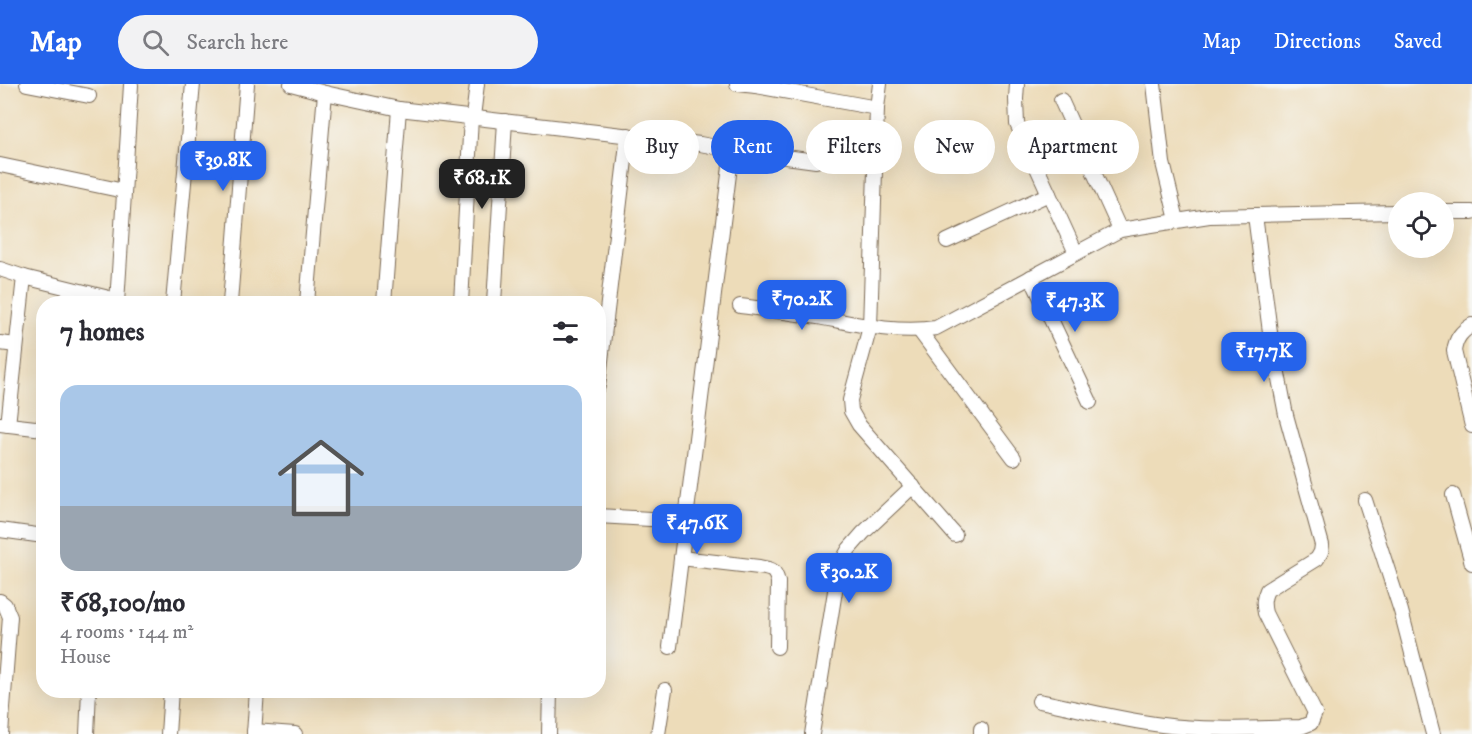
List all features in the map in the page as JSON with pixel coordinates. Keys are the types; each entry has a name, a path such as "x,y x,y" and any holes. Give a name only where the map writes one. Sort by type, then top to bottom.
{"street":[{"path":"27,84 89,96"},
{"path":"174,296 193,84"},
{"path":"231,296 247,84"},
{"path":"291,84 399,109 624,135"},
{"path":"461,296 472,117 477,84"},
{"path":"737,84 756,85 878,108"},
{"path":"880,84 870,327 850,400 851,411 860,425 956,535"},
{"path":"1017,84 1017,124 1077,253"},
{"path":"1154,84 1163,163 1177,220"},
{"path":"117,296 131,85"},
{"path":"308,296 325,93"},
{"path":"1061,100 1120,230"},
{"path":"385,296 399,109"},
{"path":"494,296 505,121"},
{"path":"0,165 124,191"},
{"path":"606,319 624,168"},
{"path":"670,648 729,174"},
{"path":"947,240 1049,194"},
{"path":"740,306 870,327 919,330 936,328 1120,230 1209,216 1388,212"},
{"path":"1454,212 1472,212"},
{"path":"1039,700 1162,725 1200,728 1301,727 1311,723 1315,713 1263,604 1267,590 1317,559 1322,545 1286,415 1270,332 1255,215"},
{"path":"0,269 98,296"},
{"path":"24,277 4,425 36,428"},
{"path":"1032,277 1090,402"},
{"path":"1472,325 1456,339 1454,351 1472,426"},
{"path":"919,330 1014,458"},
{"path":"0,343 16,345"},
{"path":"812,734 841,562 863,533 913,486"},
{"path":"1453,495 1472,563"},
{"path":"1365,500 1401,611 1433,734"},
{"path":"606,516 685,520"},
{"path":"0,530 36,535"},
{"path":"681,558 771,569 776,574 778,582 777,647"},
{"path":"0,601 5,605 10,617 1,734"},
{"path":"658,734 665,690"},
{"path":"87,734 89,698"},
{"path":"168,734 170,698"},
{"path":"257,698 254,732 295,734"},
{"path":"549,734 550,698"}]}
